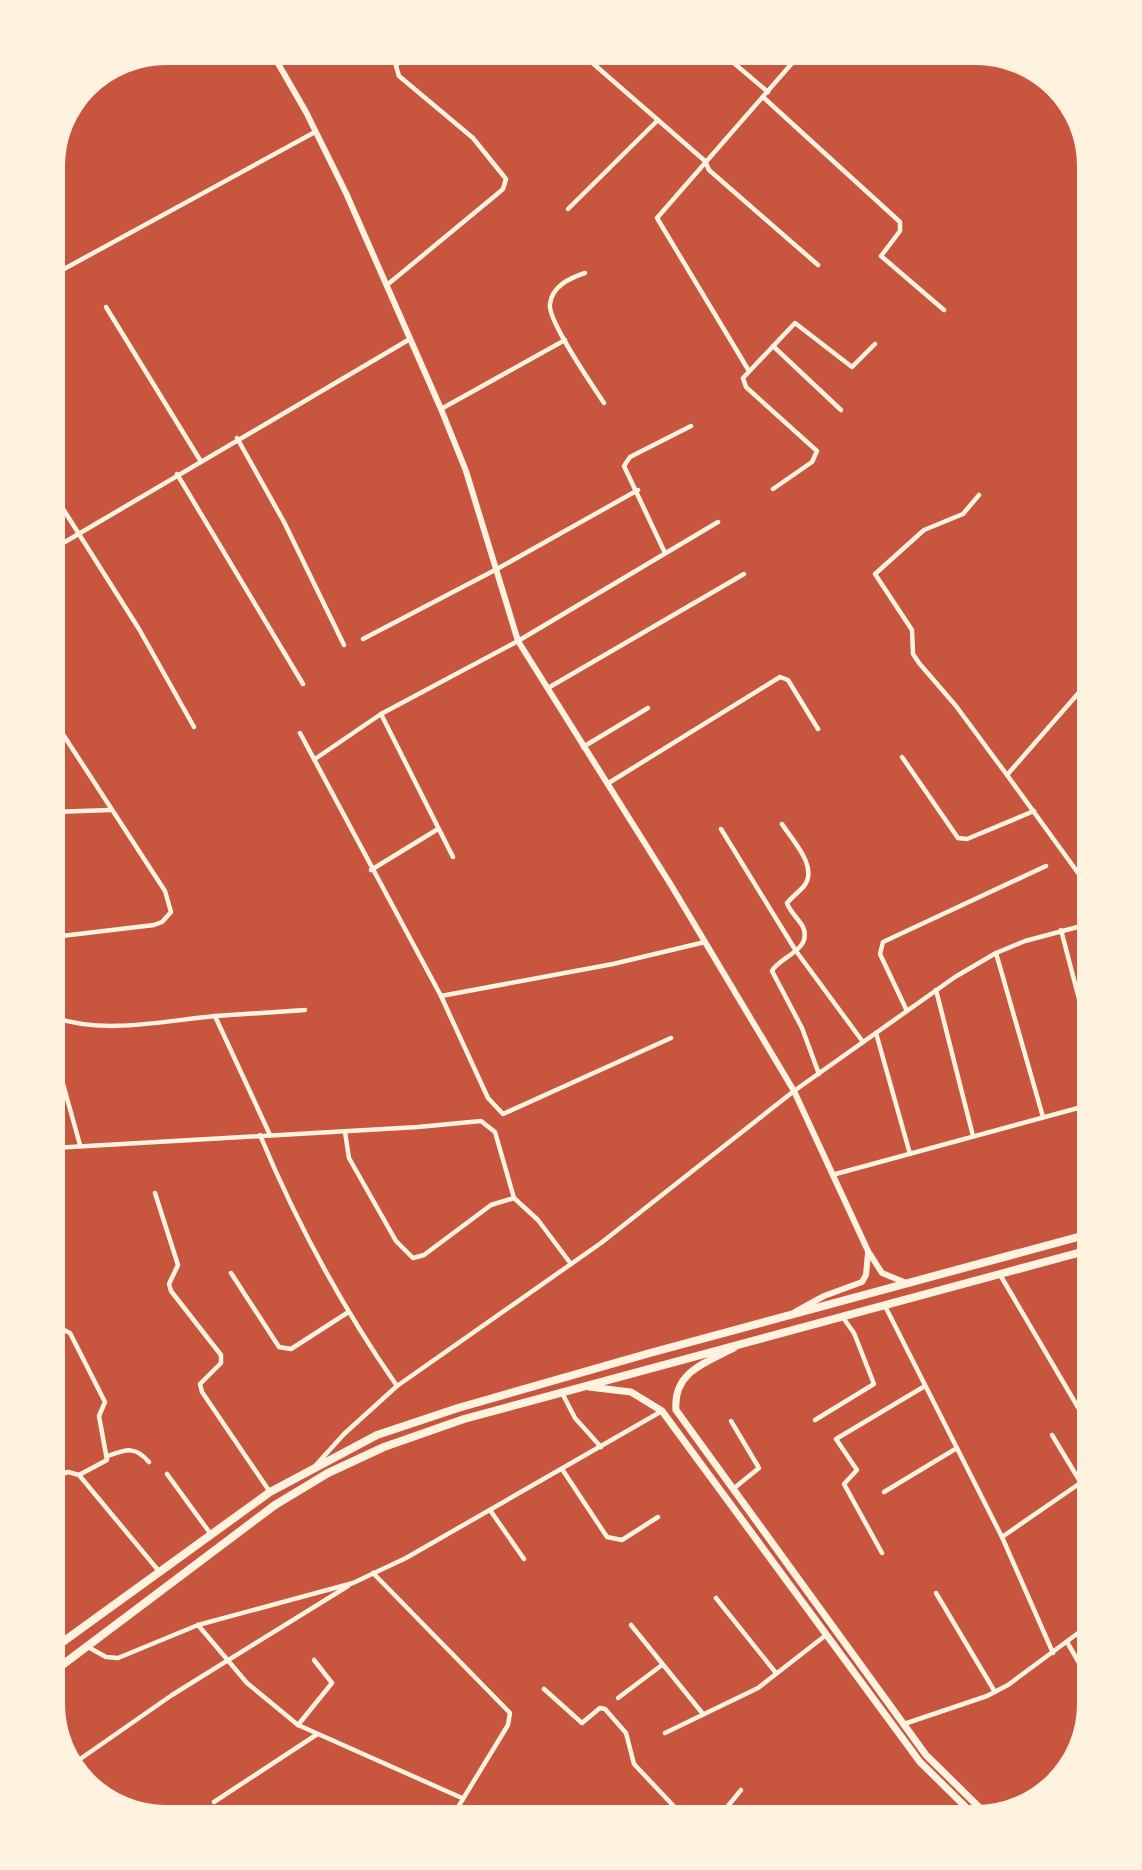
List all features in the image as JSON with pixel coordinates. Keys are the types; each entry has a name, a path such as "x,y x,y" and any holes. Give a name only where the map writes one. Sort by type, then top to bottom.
{"highway":[{"path":"65,1639 270,1492 316,1465 377,1435 458,1408 904,1282 1077,1237"},
{"path":"65,1662 275,1505 328,1473 384,1447 428,1431 562,1393 744,1343 844,1319 999,1273 1077,1253"}],"main road":[{"path":"279,65 316,132 441,410 466,471 497,569 506,611 518,641 794,1091 868,1251 882,1273 904,1282"},
{"path":"791,1314 815,1300 862,1282 866,1275 868,1251"},
{"path":"744,1343 688,1373 678,1386 676,1410 903,1724 941,1773 976,1805"},
{"path":"585,1387 619,1388 644,1398 662,1411 920,1762 964,1805"},
{"path":"873,1699 881,1693"}],"street":[{"path":"387,285 496,195 506,183 501,169 473,138 399,76 397,65"},
{"path":"595,65 818,265"},
{"path":"736,65 768,92"},
{"path":"749,371 656,221 705,161 791,65"},
{"path":"763,97 900,222 900,231 881,256 944,310"},
{"path":"568,209 658,120"},
{"path":"65,268 316,132"},
{"path":"585,273 559,287 550,304 565,340 604,403"},
{"path":"106,307 200,460"},
{"path":"773,489 812,462 817,451 744,384 743,378 795,323 852,368 875,344"},
{"path":"65,541 410,339"},
{"path":"441,410 565,340"},
{"path":"773,346 841,410"},
{"path":"664,553 638,490 624,466 626,461 691,425"},
{"path":"237,438 284,522 344,645"},
{"path":"177,474 303,684"},
{"path":"363,639 497,569 638,490"},
{"path":"979,495 963,514 925,530 875,574 912,630 913,654 919,663 956,706 1077,870"},
{"path":"65,511 139,629 194,727"},
{"path":"315,759 381,714 518,641 718,522"},
{"path":"548,688 744,574"},
{"path":"607,784 780,677 788,680 818,729"},
{"path":"1007,775 1077,696"},
{"path":"583,747 648,708"},
{"path":"381,714 453,857"},
{"path":"300,733 371,870 441,996 488,1098 503,1114 671,1038"},
{"path":"65,738 171,903 169,917 154,925 65,936"},
{"path":"902,757 958,838 967,839 1034,811"},
{"path":"65,812 111,810"},
{"path":"782,824 809,872 804,886 787,903 803,928 804,940 796,951 772,971 802,1028 819,1074"},
{"path":"371,870 438,829"},
{"path":"721,829 796,951 863,1042"},
{"path":"907,1011 880,954 883,942 1046,866"},
{"path":"316,1465 344,1434 397,1386 571,1264 794,1091 936,990 996,953 1077,927"},
{"path":"1061,930 1077,990"},
{"path":"441,996 613,964 705,943"},
{"path":"996,953 1043,1117"},
{"path":"936,990 974,1136"},
{"path":"65,1021 83,1026 111,1026 305,1010"},
{"path":"215,1016 270,1135"},
{"path":"876,1033 910,1153"},
{"path":"65,1091 80,1144"},
{"path":"832,1175 1077,1108"},
{"path":"65,1146 345,1132 481,1121 495,1132 514,1198 537,1220 571,1264"},
{"path":"345,1132 349,1158 396,1241 413,1258 424,1255 491,1205 514,1198"},
{"path":"260,1135 347,1313 397,1386"},
{"path":"155,1193 178,1265 169,1284 171,1291 221,1355 221,1363 200,1384 202,1392 270,1492"},
{"path":"231,1273 279,1348 291,1349 347,1313"},
{"path":"999,1273 1077,1404"},
{"path":"885,1306 1002,1537 1053,1653"},
{"path":"815,1420 874,1384 854,1333 844,1319"},
{"path":"65,1330 70,1333 105,1402 99,1416 108,1456"},
{"path":"883,1553 844,1484 857,1470 836,1439 925,1386"},
{"path":"562,1393 575,1418 601,1447"},
{"path":"81,1759 227,1661 353,1583 490,1510 662,1411"},
{"path":"731,1421 759,1468 733,1489"},
{"path":"1052,1435 1077,1476"},
{"path":"884,1492 957,1448"},
{"path":"79,1475 102,1464 108,1456 133,1449 138,1450 149,1462"},
{"path":"562,1469 607,1537 622,1540 658,1517"},
{"path":"65,1473 79,1475 158,1570"},
{"path":"167,1474 210,1534"},
{"path":"1002,1537 1077,1486"},
{"path":"490,1510 524,1559"},
{"path":"373,1573 510,1713 508,1725 459,1805"},
{"path":"87,1646 106,1657 118,1658 198,1625 353,1583"},
{"path":"936,1593 995,1692"},
{"path":"716,1598 776,1673"},
{"path":"198,1625 247,1683 298,1725 463,1798"},
{"path":"631,1625 703,1714"},
{"path":"665,1733 738,1700 827,1635"},
{"path":"903,1724 995,1692 1077,1635"},
{"path":"1068,1642 1077,1658"},
{"path":"298,1725 332,1683 314,1660"},
{"path":"618,1698 662,1665"},
{"path":"544,1689 582,1723 600,1708 606,1709 626,1733 634,1765 672,1805"},
{"path":"214,1802 316,1735"},
{"path":"729,1805 741,1790"}]}
